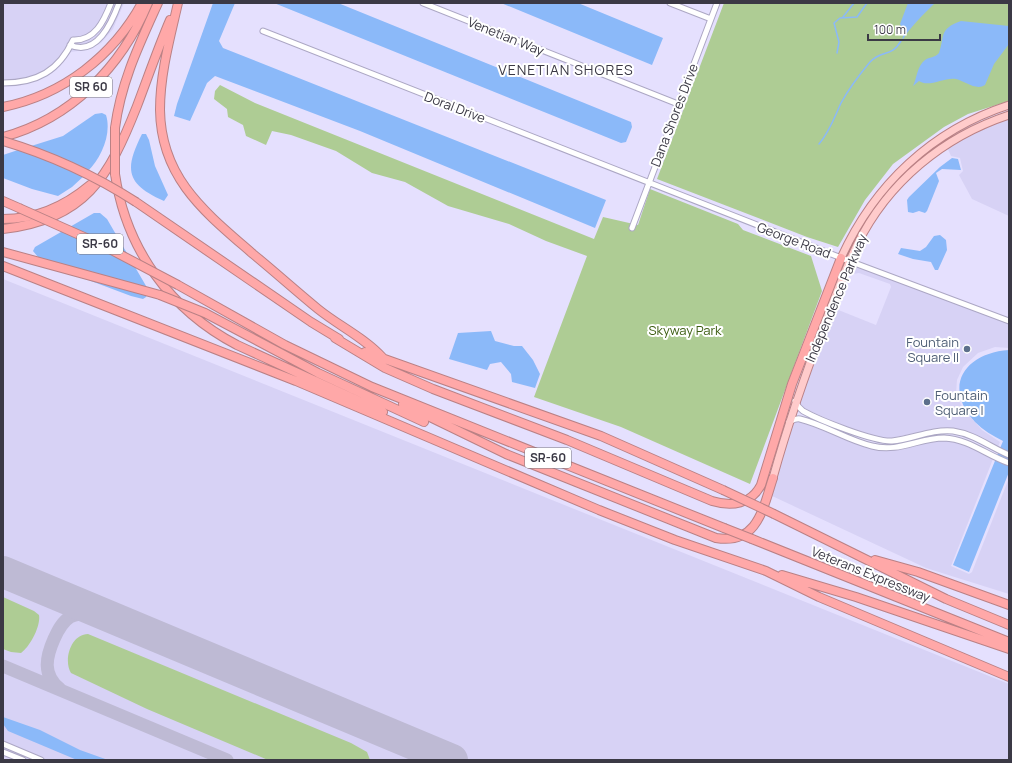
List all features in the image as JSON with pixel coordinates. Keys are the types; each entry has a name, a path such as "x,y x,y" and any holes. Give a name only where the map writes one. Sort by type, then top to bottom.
{"highway":[{"name":"SR 60","path":"3,107 42,96 81,73 118,39 142,3"},
{"name":"SR 60","path":"3,137 27,129 51,117 74,102 91,87 114,62 128,42 148,3"},
{"path":"158,3 126,75 121,93 115,128 115,174 126,220 138,248 161,284 188,312 215,332 237,345 352,396 419,432"},
{"path":"3,229 37,223 63,213 91,191 109,167 124,139 177,3"},
{"path":"177,3 165,59 161,88 160,111 167,152 176,173 188,192 204,212 317,308 373,347 385,360"},
{"path":"3,140 69,165 106,183 335,338 385,368 433,389 567,440 708,499 724,504 736,504 751,498 762,481 792,384 840,258"},
{"path":"3,218 24,217 55,208 82,192 109,167"},
{"name":"SR-60","path":"3,201 102,245 178,285 285,345 372,387 724,528"},
{"path":"3,252 160,295 204,313 354,391 490,450 506,454"},
{"path":"3,266 288,378 419,432 599,510 675,540 766,572 856,597 1009,649"},
{"path":"335,338 385,360"},
{"name":"Veterans Expressway","path":"385,360 606,438 774,514 946,599 1009,625"},
{"path":"372,387 421,415 506,454 706,534 722,539 743,534 756,524 760,517 773,478"},
{"name":"Veterans Expressway","path":"724,528 1009,642"},
{"path":"862,557 918,572 1009,605"},
{"path":"766,572 819,597 1009,677"}],"main road":[{"name":"Independence Parkway","path":"840,258 854,231 873,201 894,176 912,159 961,125 1009,105"},
{"name":"Independence Parkway","path":"773,478 795,401 849,261 874,215 893,191 911,172 938,150 980,126 1009,115"}],"street":[{"path":"3,83 32,79 45,74 57,65 72,42 83,39 95,32 111,3"},
{"path":"72,42 76,47 86,46 100,38 109,27 119,3"},
{"name":"Venetian Way","path":"423,3 678,104"},
{"path":"670,3 711,19"},
{"name":"Dana Shores Drive","path":"632,228 717,3"},
{"name":"Doral Drive","path":"263,31 648,183"},
{"name":"George Road","path":"648,183 840,258 1009,321"},
{"path":"795,401 803,411 858,434 875,439 891,441 934,431 952,431 976,438 1009,455"},
{"path":"789,422 800,419 856,441 881,448 899,448 928,440 945,438 967,442 1009,463"},
{"path":"3,744 41,760"},
{"path":"3,752 23,760"}],"shaded area":[{"path":"3,3 124,3 113,29 101,43 86,50 70,52 56,70 47,76 35,81 4,86"},
{"path":"1009,118 1009,216 972,199 959,175 963,171 960,158 951,156 947,147 967,135"},
{"path":"851,264 1009,324 1009,348 995,347 978,353 963,367 957,380 956,394 963,409 982,430 1000,442 998,447 971,433 952,429 934,429 891,438 876,437 859,432 805,409 800,404 798,401 834,307 876,325 891,287 890,284 859,273 847,275"},
{"path":"3,279 1009,684 1009,760 3,760"},
{"path":"799,421 857,444 881,450 900,450 934,441 950,441 966,445 993,459 951,566 969,574 972,572 1009,478 1009,594 926,568 770,495 793,423"}],"green space":[{"path":"724,3 1009,3 1009,101 968,114 944,127 893,164 865,200 838,247 807,237 657,179"},
{"name":"Skyway Park","path":"220,85 255,103 594,239 603,217 638,225 650,189 738,224 743,230 811,256 822,291 750,484 621,427 534,397 587,256 546,241 509,224 448,206 405,182 372,173 336,151 291,135 272,131 266,145 246,136 243,125 228,117 227,109 214,99 215,91"},
{"path":"3,597 34,611 39,615 37,630 28,646 21,653 3,649"},
{"path":"88,634 351,743 367,752 370,760 268,760 147,709 71,673 68,661 70,649 77,638"}],"water":[{"path":"213,3 235,3 219,41 223,48 606,200 595,228 360,131 215,76 207,83 190,121 174,116"},
{"path":"274,3 338,3 631,122 632,127 626,142 621,143"},
{"path":"501,3 578,3 663,38 652,65"},
{"path":"908,3 935,3 913,26 902,41 904,31 900,24"},
{"path":"961,21 1009,26 1009,44 994,64 985,85 978,87 956,79 947,79 932,83 923,83 919,81 913,86 922,63 939,53 946,30"},
{"path":"102,113 106,115 108,130 101,153 88,171 28,147 63,136 95,114"},
{"path":"142,134 146,134 149,140 155,166 168,195 164,201 151,195 142,188 132,175 132,157"},
{"path":"21,149 85,175 72,187 58,196 32,189 3,178 3,155"},
{"path":"952,158 958,159 961,170 942,169 936,173 939,181 927,211 925,213 919,211 913,213 908,212 907,200 909,197 940,167"},
{"path":"94,213 100,213 107,219 149,291 143,299 131,296 43,263 33,251 35,247"},
{"path":"940,235 946,240 947,250 938,270 935,270 931,262 913,259 898,254 901,248 920,251 926,247 934,236"},
{"path":"491,331 495,341 514,346 522,346 533,360 540,374 535,388 512,382 511,374 501,362 490,364 487,370 449,359 458,333"},
{"path":"1009,350 1009,472 969,572 953,565 1003,441 981,428 965,409 960,396 960,384 963,374 970,365 980,357 994,352"},
{"path":"3,717 40,730 80,750 108,760 77,760 8,731 3,724"}],"waterway":[{"path":"843,17 854,3"},
{"path":"837,53 839,42 834,23 840,18 857,17 867,3"},
{"path":"819,144 829,129 841,103 854,82 874,58 894,50 901,41"}],"taxiway":[{"path":"60,689 50,678 47,666 49,652 59,629 65,621 74,615 87,613 104,614"},
{"path":"3,666 227,760"}],"runway":[{"path":"3,572 452,760"}],"place":[{"name":"Fountain Square II","path":"967,349"},
{"name":"Fountain Square I","path":"927,402"}],"district":[{"name":"VENETIAN SHORES","path":"566,70"}]}
